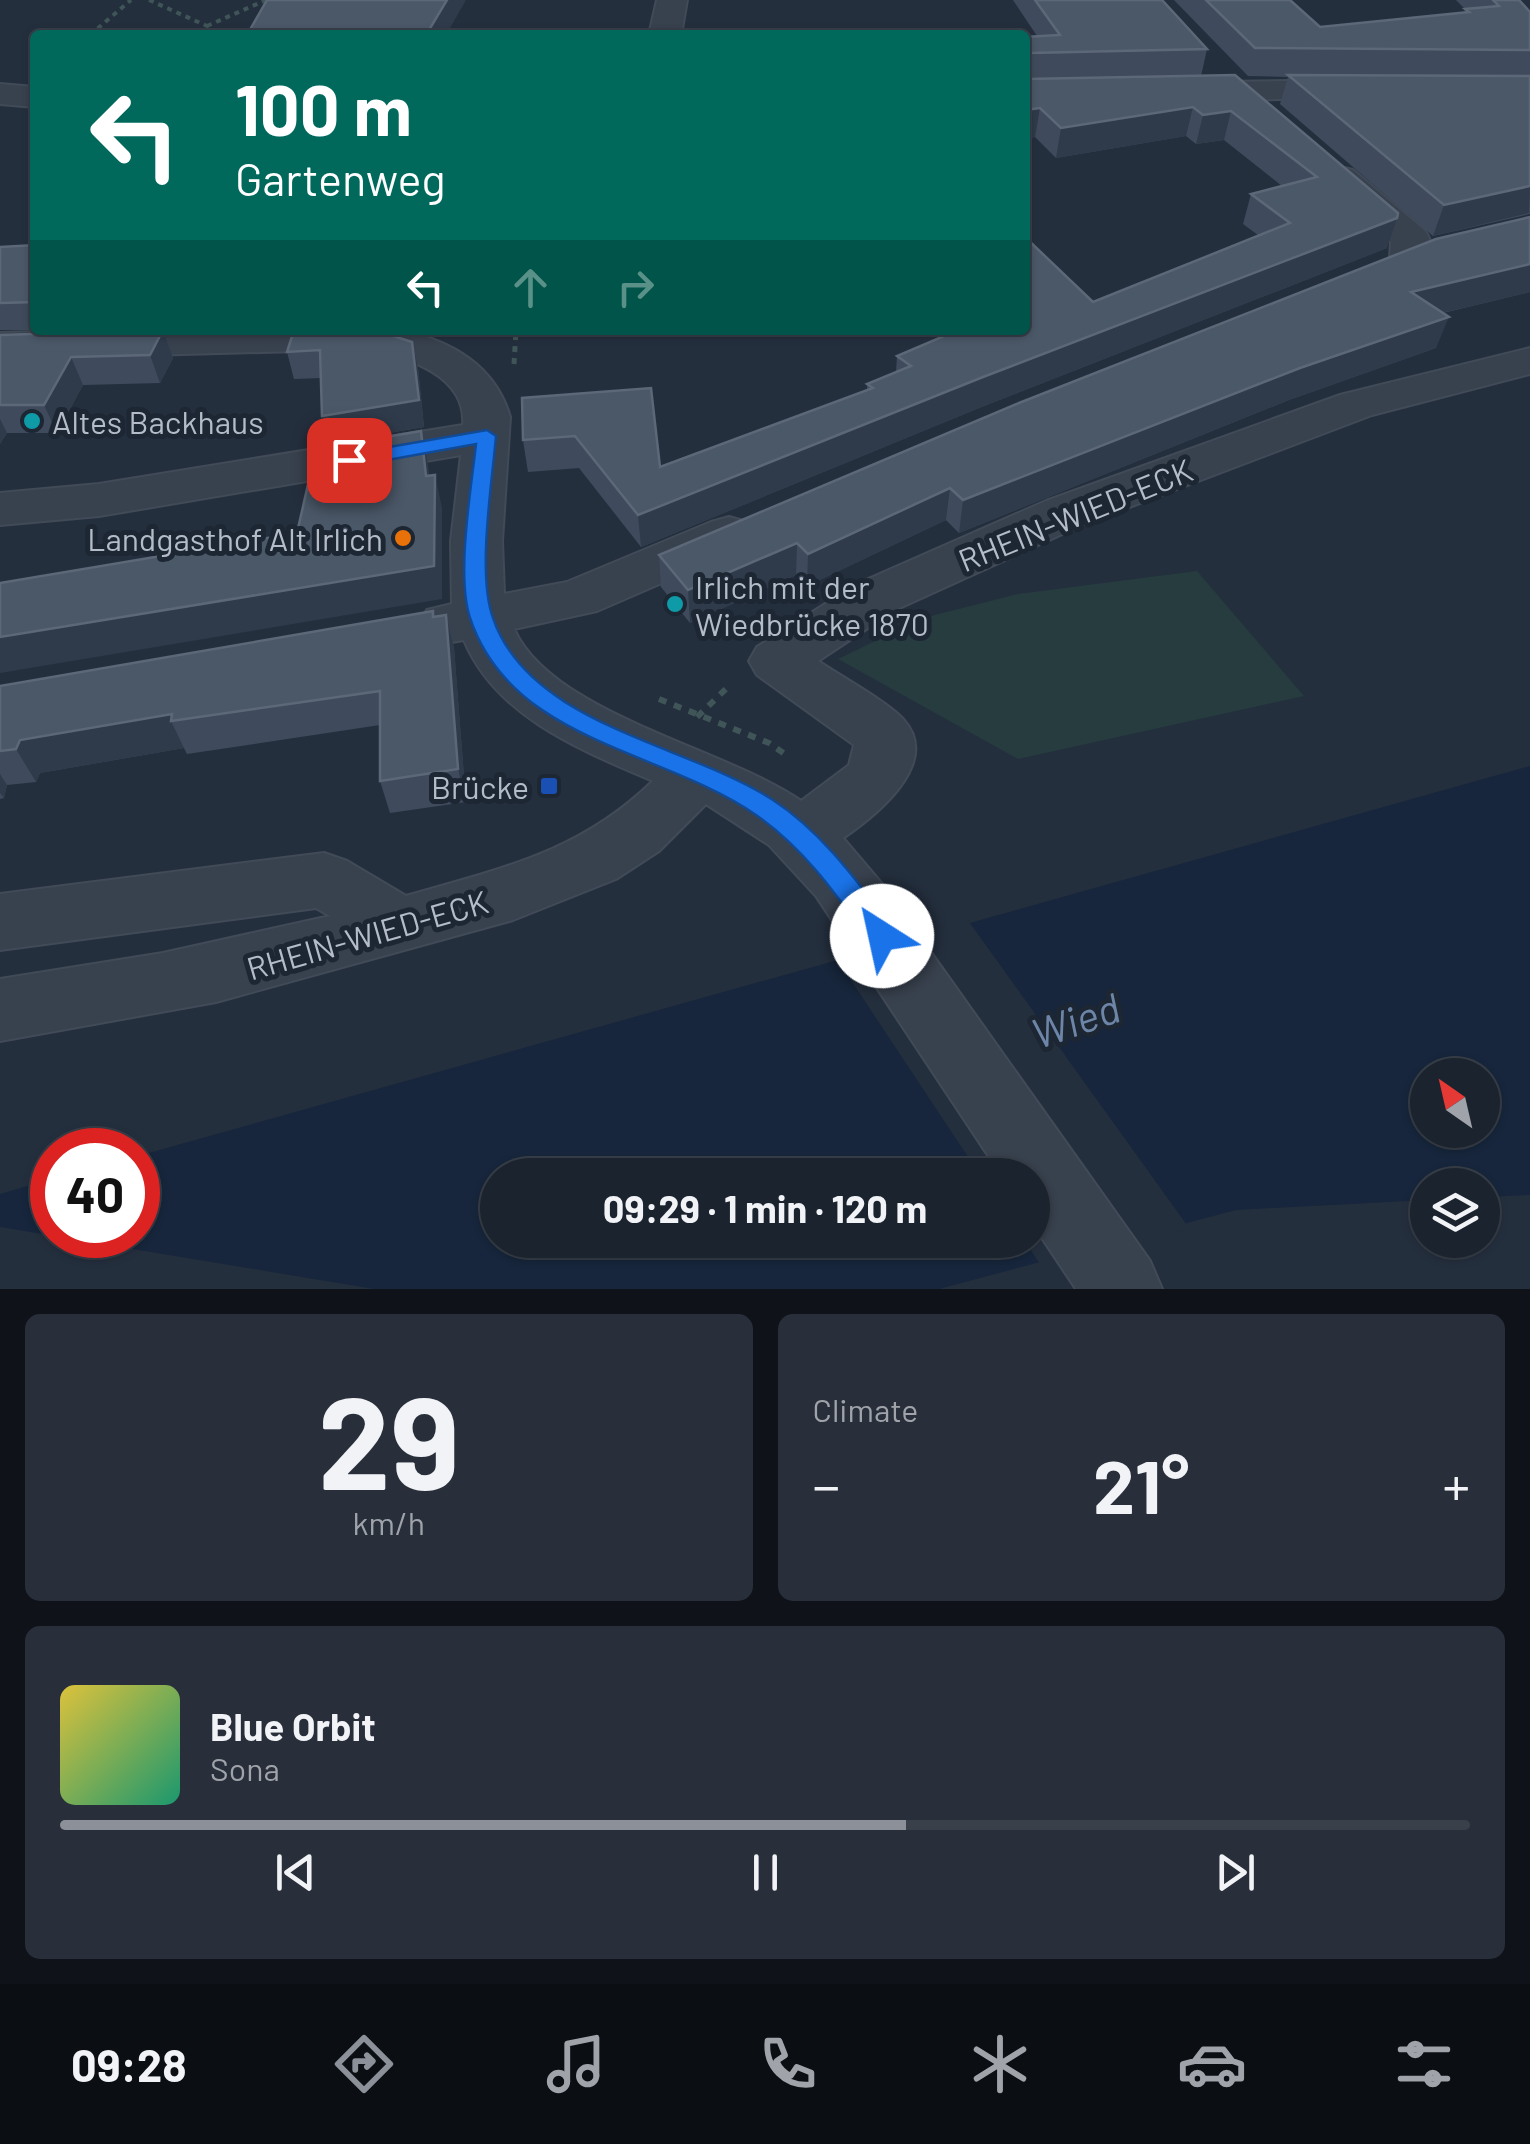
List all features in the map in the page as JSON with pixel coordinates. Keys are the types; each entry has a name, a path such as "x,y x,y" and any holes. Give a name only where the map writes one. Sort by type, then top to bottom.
{"street":[{"path":"666,30 672,0"},
{"path":"1030,95 1225,77 1393,90"},
{"path":"1225,77 1280,127"},
{"path":"0,94 30,97"},
{"path":"1309,152 1411,239 1410,259"},
{"path":"0,346 102,337 263,335"},
{"path":"352,335 395,340 440,356 472,382 487,416 477,538 481,618 504,661 543,700 570,717 696,772 767,809 799,834 860,904 1122,1289"},
{"name":"RHEIN-WIED-ECK","path":"799,834 839,809 865,786 884,761 882,735 777,661 876,598 1064,513 1356,404 1530,360"},
{"path":"0,509 99,500 487,436"},
{"path":"404,630 578,598 778,514"},
{"name":"RHEIN-WIED-ECK","path":"0,1010 204,978 544,883 594,861 631,838 677,797 696,772"},
{"path":"0,922 324,880 401,926"}],"path":[{"path":"96,30 130,0"},
{"path":"148,0 207,26"},
{"path":"200,30 266,0"},
{"path":"266,12 277,0"}],"green space":[{"path":"1197,571 1304,696 1018,759 838,659 923,618 1018,594"}],"water":[{"name":"Wied","path":"1530,766 1530,1195 1500,1196 1500,1168 1410,1168 1410,1201 1236,1210 939,1289 0,1289 0,1194 30,1185 30,1258 160,1258 160,1150"}],"pier":[{"path":"967,919 1189,1228 1042,1267 1036,1258 1050,1258 1050,1158 969,1158 835,956"},
{"path":"0,1227 30,1232 30,1258 160,1258 160,1254 374,1289 0,1289"}],"building":[{"path":"267,0 447,0 429,30 250,30"},
{"path":"1035,0 1162,0 1207,49 1030,53 1030,37 1060,35"},
{"path":"1206,0 1290,0 1320,27 1469,12 1465,9 1499,6 1493,0 1519,0 1530,12 1530,50 1255,48"},
{"path":"1235,75 1398,213 1397,218 638,515 575,436 523,440 522,398 651,388 660,467 873,388 867,384 911,366 897,356 946,335 1030,335 1030,242 1093,302 1290,223 1251,194 1317,177 1231,111 1203,115 1193,107 1061,128 1040,108 1030,109 1030,79"},
{"path":"1288,75 1530,76 1530,186 1444,205"},
{"path":"1530,217 1530,264 1411,292 1449,317 1300,368 963,500 950,488 808,554 797,543 688,590 659,555 1019,403 1436,239"},
{"path":"30,245 30,302 0,303 0,247"},
{"path":"0,335 160,335 150,355 71,357 44,405 0,405"},
{"path":"292,335 390,335 412,342 419,400 322,416 320,350 287,352"},
{"path":"421,431 426,476 435,475 434,566 0,637 0,583 297,533 316,449"},
{"path":"433,611 433,617 446,615 458,769 380,781 380,691 171,721 172,714 20,740 16,749 0,751 0,686"}],"place":[{"name":"Altes Backhaus","path":"32,421"},
{"name":"Landgasthof Alt Irlich","path":"403,538"},
{"name":"Irlich mit der Wiedbrücke 1870","path":"675,604"},
{"name":"Brücke","path":"549,786"}],"route":[{"path":"349,460 487,436 476,570 481,618 504,661 543,700 570,717 733,788 767,809 827,862 882,936"}]}
